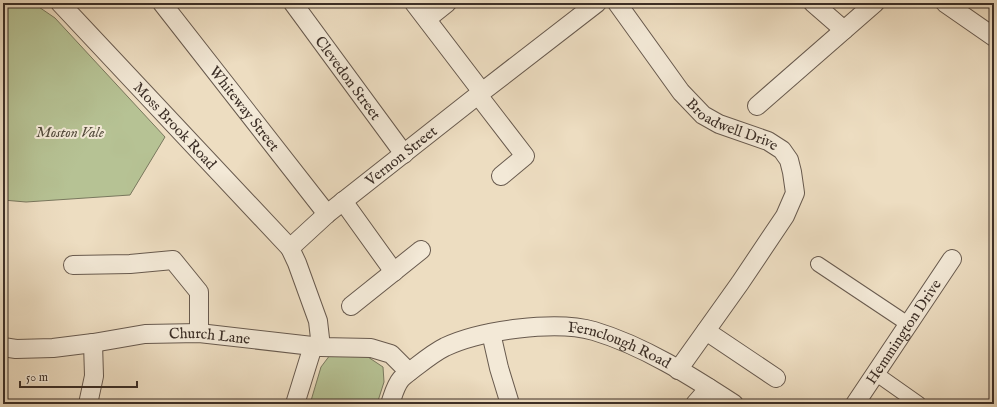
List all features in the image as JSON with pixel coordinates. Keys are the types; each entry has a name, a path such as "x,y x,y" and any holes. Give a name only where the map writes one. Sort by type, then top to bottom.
{"street":[{"name":"Moss Brook Road","path":"60,3 290,248"},
{"name":"Whiteway Street","path":"162,3 327,214"},
{"name":"Clevedon Street","path":"293,3 404,154"},
{"path":"414,3 525,156 501,176"},
{"path":"427,19 447,3"},
{"name":"Vernon Street","path":"290,248 343,201 596,3"},
{"name":"Broadwell Drive","path":"617,3 681,92 703,115 719,124 768,141 782,150 789,160 795,193 785,216 678,370"},
{"path":"813,3 844,30"},
{"path":"757,106 875,3"},
{"path":"945,3 994,37"},
{"path":"343,201 394,272"},
{"path":"290,248 318,321 317,346 295,404"},
{"path":"351,306 421,250"},
{"name":"Hemmington Drive","path":"855,404 952,259"},
{"path":"73,265 130,264 173,260 199,292 199,333"},
{"path":"818,264 908,324"},
{"name":"Fernclough Road","path":"390,404 400,380 444,348 457,342 491,333 541,327 573,328 592,331 632,345 656,357 734,404"},
{"path":"706,331 776,378"},
{"name":"Church Lane","path":"3,347 16,349 53,348 93,344 145,334 199,333 317,346 371,348 391,354 409,372"},
{"path":"491,333 499,368 510,404"},
{"path":"88,404 94,376 93,344"},
{"path":"875,373 919,404"},
{"path":"695,404 709,388"}],"green space":[{"name":"Moston Vale","path":"3,3 33,3 55,18 165,137 130,195 26,202 3,200"},
{"path":"330,355 368,357 383,367 384,382 377,404 310,404 321,367"}]}
